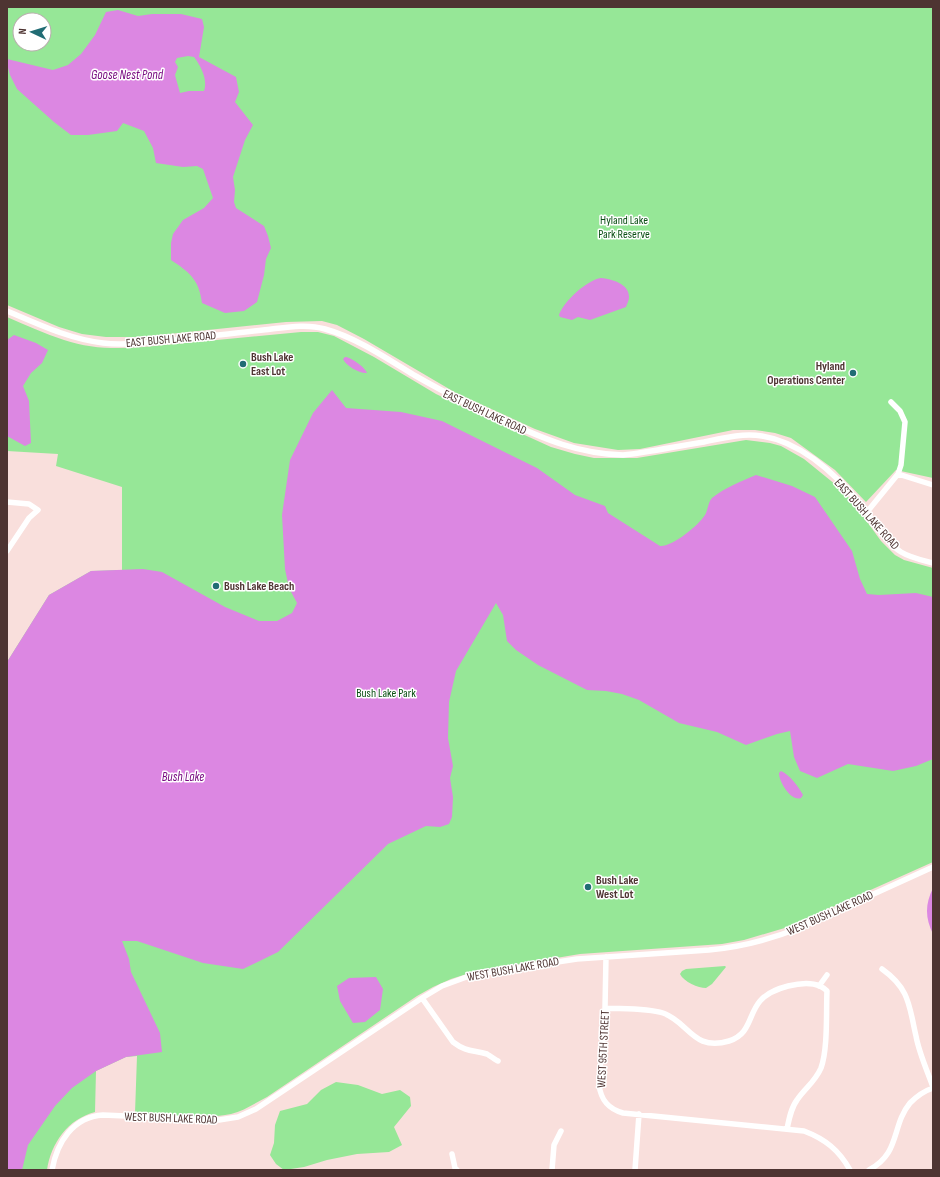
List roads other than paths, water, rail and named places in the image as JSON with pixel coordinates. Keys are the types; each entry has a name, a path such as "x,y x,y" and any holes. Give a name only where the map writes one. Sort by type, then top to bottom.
{"street":[{"name":"EAST BUSH LAKE ROAD","path":"7,312 68,336 104,344 128,344 162,341 294,327 323,328 358,342 443,392 528,432 572,448 604,454 623,455 746,435 774,439 800,450 821,465 849,491 887,541 911,557 933,563"},
{"path":"866,512 898,474 901,465 905,422 900,411 891,402"},
{"path":"898,474 933,485"},
{"path":"7,502 28,504 38,510 29,518 7,551"},
{"name":"WEST BUSH LAKE ROAD","path":"52,1170 56,1152 60,1144 75,1126 88,1117 103,1115 219,1120 238,1117 256,1109 422,998 442,986 472,975 567,960 732,947 755,943 799,928 933,867"},
{"name":"WEST 95TH STREET","path":"606,957 605,1008 599,1085 600,1093 608,1106 615,1111 804,1131 816,1135 827,1142 844,1160 850,1170"},
{"path":"869,1170 877,1166 888,1154 904,1112 910,1104 916,1097 933,1087 918,1044 907,998 893,977 882,969"},
{"path":"819,986 827,975"},
{"path":"605,1008 662,1013 677,1021 690,1034 699,1039 718,1043 734,1039 740,1035 749,1024 760,1001 770,993 796,984 807,983 819,986 827,991 823,1059 816,1077 792,1107 787,1129"},
{"path":"422,998 453,1042 468,1051 488,1055 498,1061"},
{"path":"635,1170 639,1114"},
{"path":"552,1170 554,1145 561,1131"},
{"path":"452,1154 455,1168 457,1170"}],"water":[{"name":"Goose Nest Pond","path":"118,10 138,16 152,14 181,14 202,19 204,27 199,57 236,77 239,92 235,102 253,125 245,140 233,177 235,190 234,202 236,208 264,226 271,248 266,259 264,275 257,302 244,311 225,313 202,303 201,295 196,282 183,268 171,260 171,243 173,234 183,220 204,208 213,198 203,169 197,166 183,167 156,163 153,148 144,131 123,123 117,131 88,135 71,135 17,89 10,75 7,59 53,70 68,65 81,54 95,35 106,12","holes":["188,56 194,57 203,73 205,82 204,91 189,91 180,93 175,75 178,67 175,62 177,58"]},
{"path":"601,278 620,283 627,289 629,298 626,307 590,320 578,317 572,320 560,317 559,315 562,309 577,292 589,283"},
{"path":"14,335 36,343 48,350 42,363 31,373 23,386 29,401 31,443 25,446 7,436 7,340"},
{"path":"348,357 358,363 367,373 357,371 350,367 343,359"},
{"name":"Bush Lake","path":"332,390 346,408 401,412 442,421 537,468 575,495 605,506 608,513 660,546 678,540 697,525 705,515 712,498 717,494 756,475 792,486 815,497 852,551 860,579 867,594 879,595 916,593 933,597 933,759 916,766 893,771 848,764 817,778 800,771 794,757 790,731 746,745 717,732 679,723 639,700 622,694 587,690 538,665 516,650 507,641 503,615 496,603 456,671 449,702 448,738 453,766 450,778 453,797 452,817 449,824 440,827 426,826 388,844 278,952 243,969 203,963 137,941 122,941 129,959 131,972 160,1033 162,1052 126,1057 96,1071 72,1088 55,1106 28,1145 22,1170 7,1170 7,662 49,595 91,571 143,569 162,572 225,607 259,621 277,621 292,613 297,603 289,588 285,569 282,515 290,460 313,413"},
{"path":"781,771 791,778 803,795 801,798 793,797 783,786 779,773"},
{"path":"933,888 933,934 928,922 927,905"},
{"path":"376,977 383,989 380,1010 365,1022 353,1023 340,1001 337,986 349,978"}],"place":[{"name":"Bush Lake East Lot","path":"243,364"},
{"name":"Hyland Operations Center","path":"853,373"},
{"name":"Bush Lake Beach","path":"216,586"},
{"name":"Bush Lake West Lot","path":"588,887"}],"park label":[{"name":"Hyland Lake Park Reserve","path":"624,227"},
{"name":"Bush Lake Park","path":"386,693"}]}
